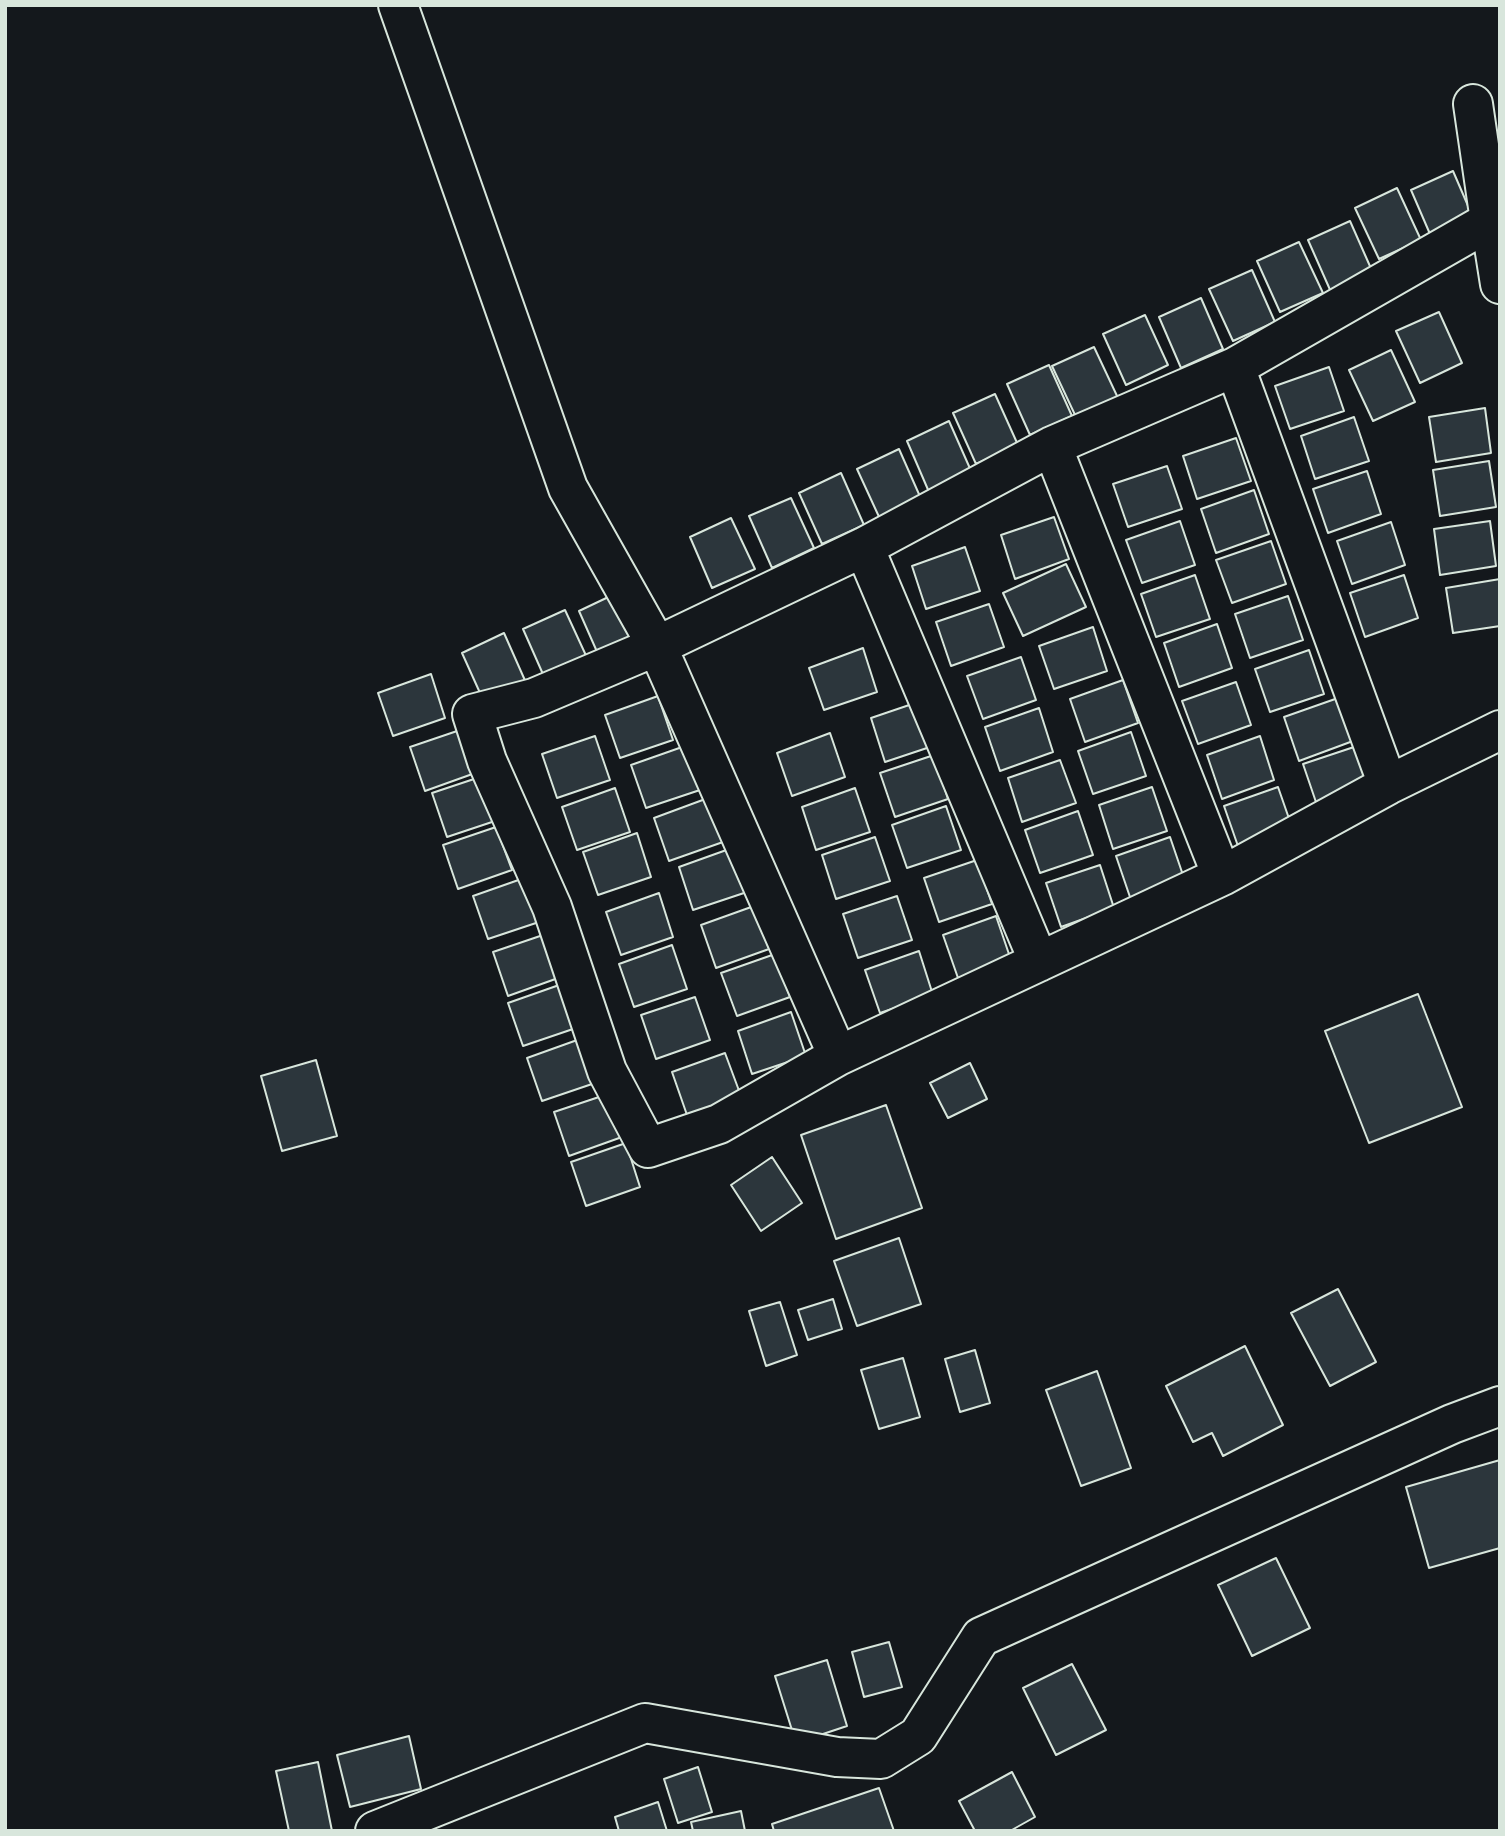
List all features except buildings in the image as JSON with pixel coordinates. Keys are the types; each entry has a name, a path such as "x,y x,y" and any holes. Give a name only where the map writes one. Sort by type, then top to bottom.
{"street":[{"path":"398,5 568,488 657,646 838,1056"},
{"path":"1473,104 1500,284"},
{"path":"1490,221 1235,367 1052,446 864,547 657,646 534,698 472,713 487,761 552,907 607,1071 648,1148 719,1124 838,1056 1222,876 1388,785 1500,730"},
{"path":"1235,367 1388,785"},
{"path":"1052,446 1222,876"},
{"path":"864,547 1039,962"},
{"path":"376,1831 645,1724 837,1757 881,1759 918,1736 981,1637 1452,1424 1500,1406"}]}
